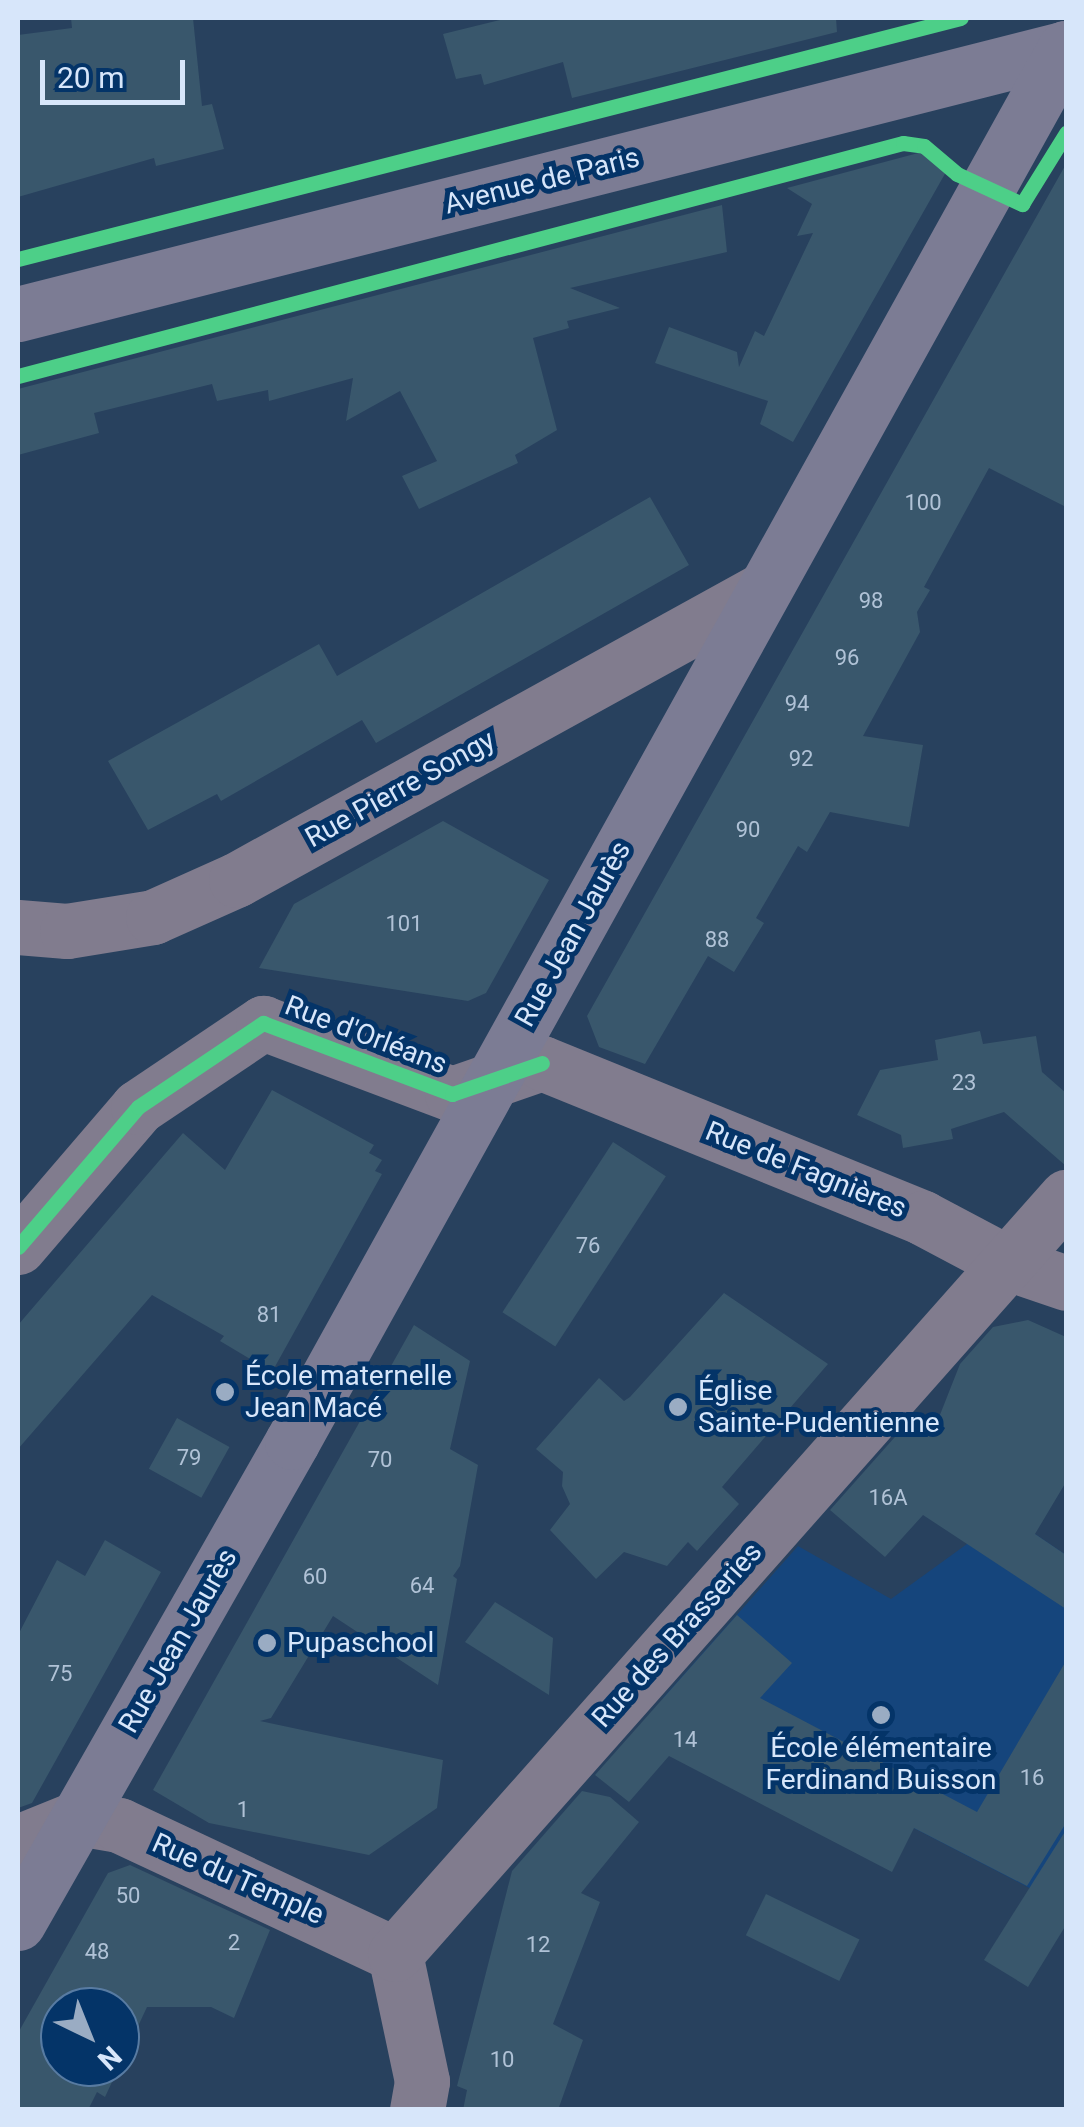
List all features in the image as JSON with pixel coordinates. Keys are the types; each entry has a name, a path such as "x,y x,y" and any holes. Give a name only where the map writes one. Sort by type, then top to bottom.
{"main road":[{"name":"Avenue de Paris","path":"18,314 1066,48"},
{"name":"Rue Jean Jaurès","path":"18,1923 1066,48"}],"street":[{"name":"Rue Pierre Songy","path":"18,927 67,931 153,917 203,895 764,589"},
{"name":"Rue d'Orléans","path":"18,1248 138,1106 263,1023 452,1094 542,1063"},
{"name":"Rue de Fagnières","path":"542,1063 924,1218 1008,1262 1066,1283"},
{"name":"Rue des Brasseries","path":"394,1954 1066,1198"},
{"path":"18,1842 76,1818"},
{"name":"Rue du Temple","path":"76,1818 119,1825 394,1954"},
{"path":"394,1954 422,2082 417,2110"}],"shaded area":[{"name":"École élémentaire Ferdinand Buisson","path":"992,1505 1066,1555 1066,1907 663,1698 798,1546 891,1599 967,1544"}],"building":[{"path":"71,18 193,18 202,106 212,104 224,149 156,166 154,158 18,197 18,35 72,28"},
{"path":"508,18 836,18 837,32 572,98 563,62 484,85 481,74 456,79 443,34"},
{"path":"922,152 946,172 793,442 760,424 768,401 655,363 669,327 737,352 739,367 755,331 764,336 813,233 797,236 812,204 787,188"},
{"path":"1066,164 1066,507 989,468 924,587 930,590 917,612 920,632 863,736 923,745 909,827 830,812 807,852 798,846 756,918 764,923 734,972 708,956 645,1064 599,1047 587,1016"},
{"path":"722,205 727,252 570,288 620,308 567,321 569,328 533,338 557,430 515,455 518,463 419,509 402,476 437,461 400,391 346,421 353,378 269,401 268,390 217,401 212,384 94,413 99,433 18,455 18,389"},
{"path":"650,497 689,565 376,743 362,720 221,801 217,794 148,830 108,761 319,644 337,676"},
{"path":"443,821 549,880 486,993 468,1001 259,968 294,904"},
{"path":"980,1031 983,1044 1036,1036 1042,1072 1066,1093 1066,1166 1004,1112 951,1129 953,1139 903,1148 901,1135 857,1115 880,1070 938,1060 935,1040"},
{"path":"272,1090 374,1145 369,1153 382,1160 375,1171 382,1174 272,1372 220,1341 224,1336 152,1295 18,1449 18,1325 183,1133 225,1170"},
{"path":"613,1142 666,1176 555,1347 502,1312"},
{"name":"Église Sainte-Pudentienne","path":"724,1293 828,1364 722,1487 739,1504 697,1551 688,1542 667,1566 624,1552 596,1579 550,1530 570,1504 562,1486 563,1472 536,1449 599,1378 624,1401 630,1397"},
{"path":"1028,1320 1066,1337 1066,1482 1035,1534 1066,1555 1066,1609 923,1515 885,1557 830,1510 910,1420 932,1435 960,1364 993,1327"},
{"path":"414,1325 470,1361 450,1449 478,1465 460,1566 453,1576 457,1579 438,1685 333,1616 271,1718 260,1721 443,1760 437,1808 369,1855 209,1823 153,1790"},
{"path":"177,1418 229,1447 201,1498 149,1469"},
{"path":"105,1540 161,1572 32,1803 18,1808 18,1635 57,1560 85,1576"},
{"path":"495,1602 553,1638 549,1695 465,1642"},
{"path":"737,1615 792,1663 760,1698 977,1812 1066,1661 1066,1823 1027,1886 914,1828 892,1872 669,1756 629,1802 595,1775"},
{"path":"582,1791 610,1797 639,1822 581,1893 600,1902 553,2024 583,2040 558,2110 463,2110 467,2090 457,2086 512,1871"},
{"path":"1066,1830 1066,1925 1028,1987 984,1960"},
{"path":"130,1865 270,1930 234,2018 211,2007 147,2007 140,2022 140,1987 44,1987 108,1873"},
{"path":"766,1894 859,1940 839,1981 746,1935"},
{"path":"40,1994 40,2087 110,2087 105,2097 97,2092 88,2110 18,2110 18,2033"}],"cycle path":[{"path":"18,259 961,18"},
{"path":"18,376 903,143 924,146 957,174 1022,204 1066,133"},
{"path":"18,1247 138,1107 263,1023 452,1094 542,1063"}],"place":[{"name":"École maternelle Jean Macé","path":"225,1392"},
{"name":"Église Sainte-Pudentienne","path":"678,1407"},
{"name":"Pupaschool","path":"267,1643"},
{"name":"École élémentaire Ferdinand Buisson","path":"881,1715"}]}
